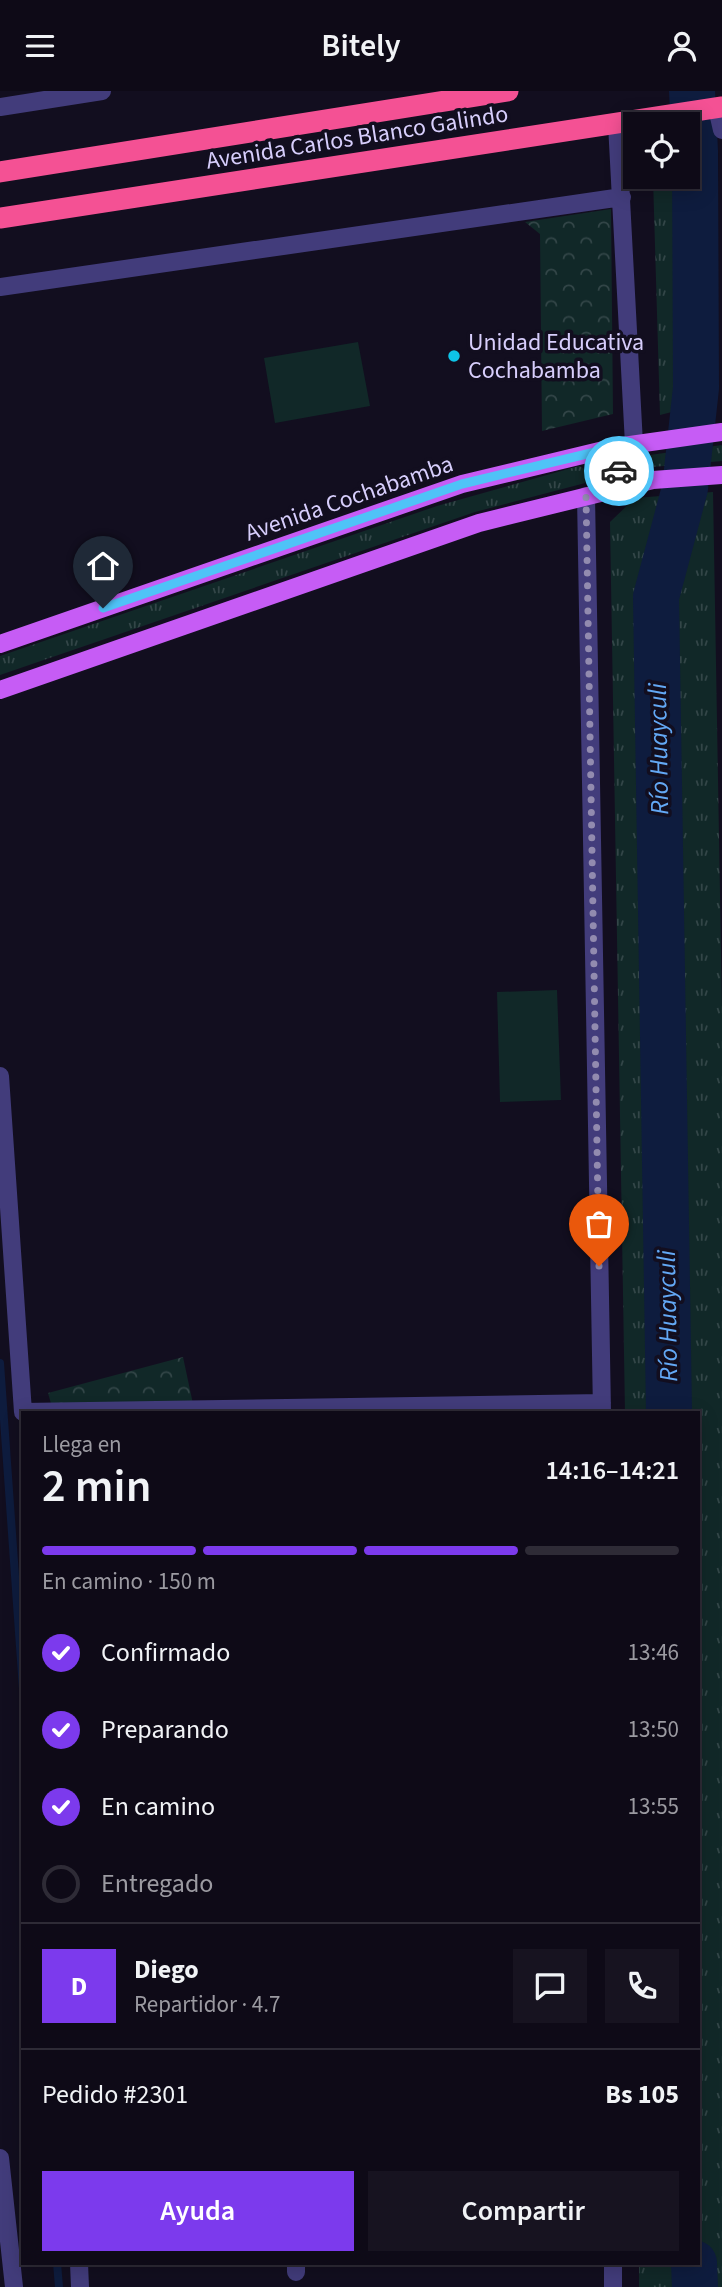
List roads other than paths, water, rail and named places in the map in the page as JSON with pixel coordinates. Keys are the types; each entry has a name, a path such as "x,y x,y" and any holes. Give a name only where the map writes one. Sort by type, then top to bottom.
{"highway":[{"name":"Avenida Carlos Blanco Galindo","path":"0,172 430,97 508,91"},
{"name":"Avenida Carlos Blanco Galindo","path":"0,218 716,108"}],"main road":[{"name":"Avenida Cochabamba","path":"0,644 462,484 616,447 714,433"},
{"path":"616,447 621,488"},
{"path":"0,690 479,523 653,480 722,475"}],"street":[{"path":"0,107 102,91"},
{"path":"716,108 722,130"},
{"path":"617,124 635,444"},
{"path":"0,287 622,197"},
{"path":"140,1411 602,1408 586,496"},
{"path":"0,1076 23,1411"},
{"path":"0,2158 14,2287"},
{"path":"79,2265 80,2287"},
{"path":"613,2265 613,2287"}],"waterway":[{"name":"Río Huayculi","path":"669,1411 656,597 685,488 696,388 695,151 692,91"},
{"path":"0,1363 21,1661"},
{"path":"57,2265 59,2287"},
{"name":"Río Huayculi","path":"694,2265 695,2287"}],"place":[{"name":"Unidad Educativa Cochabamba","path":"454,356"}]}
